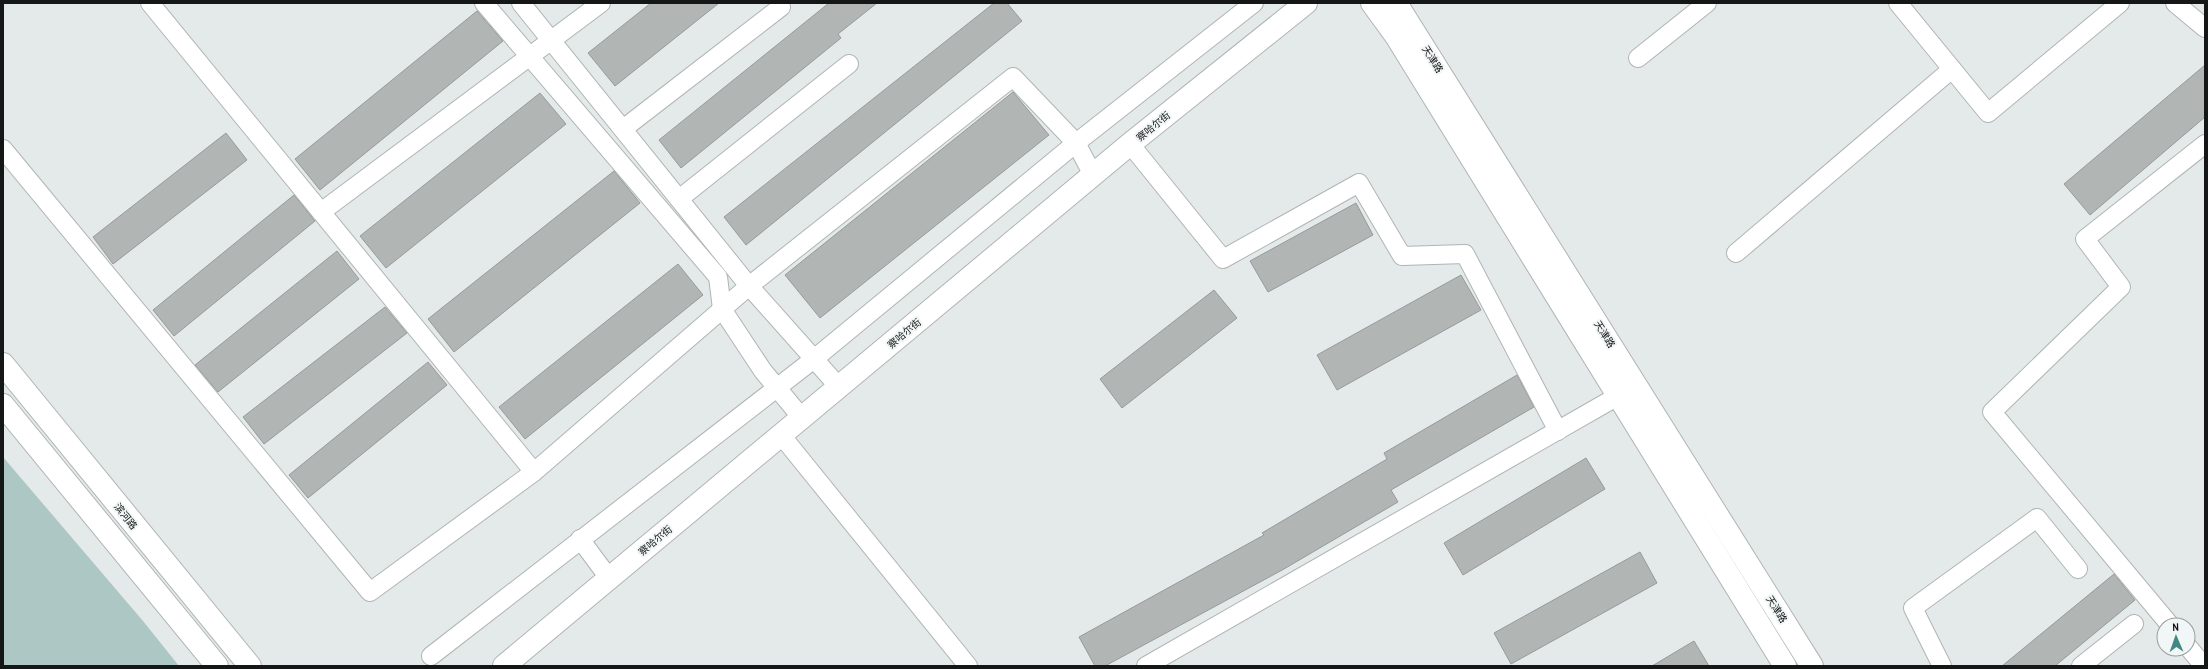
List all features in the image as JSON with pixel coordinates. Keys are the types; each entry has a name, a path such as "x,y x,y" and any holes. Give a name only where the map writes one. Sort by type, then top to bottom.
{"street":[{"path":"150,3 534,472"},
{"path":"484,3 718,277 722,309 763,371 802,418"},
{"path":"521,3 749,286 839,387"},
{"path":"321,212 601,3"},
{"path":"430,656 814,359 1076,143 1254,3"},
{"name":"察哈尔街","path":"504,666 1130,144 1306,3"},
{"name":"天津路","path":"1372,3 1400,43 1785,666"},
{"name":"天津路","path":"1396,3 1812,666"},
{"path":"1638,58 1707,3"},
{"path":"1898,3 1988,113 2120,3"},
{"path":"2175,3 2205,28"},
{"path":"623,129 782,7"},
{"path":"679,199 849,64"},
{"path":"1736,252 1952,69"},
{"path":"3,149 370,592 534,472 749,286 1013,77 1076,143 1093,175"},
{"path":"1130,144 1223,259 1359,183 1402,256 1465,254 1558,431"},
{"path":"2163,617 1992,412 2121,287 2085,239 2205,144"},
{"name":"滨河路","path":"3,364 250,666"},
{"path":"1146,666 1618,396"},
{"path":"3,405 216,666"},
{"path":"781,435 968,666"},
{"path":"1942,666 1913,608 2037,518 2078,569"},
{"path":"580,539 609,578"},
{"path":"2080,666 2134,624"},
{"path":"2196,656 2204,666"}],"shaded area":[{"path":"3,457 143,621 179,666 3,666"}],"building":[{"path":"651,3 719,3 615,86 588,53"},
{"path":"829,3 877,3 838,34 841,38 681,168 659,140"},
{"path":"994,3 1007,3 1022,21 746,245 724,217"},
{"path":"477,11 503,41 320,190 295,159"},
{"path":"2205,65 2205,117 2090,215 2064,184"},
{"path":"1013,92 1049,135 820,318 785,275"},
{"path":"540,93 566,124 386,268 360,236"},
{"path":"226,133 247,160 113,264 93,237"},
{"path":"614,171 640,203 454,352 428,319"},
{"path":"294,195 315,221 174,336 153,310"},
{"path":"1356,203 1373,235 1268,292 1250,261"},
{"path":"337,251 359,279 218,392 195,365"},
{"path":"678,264 703,295 525,439 499,407"},
{"path":"1461,275 1481,310 1337,390 1317,355"},
{"path":"1214,290 1237,318 1122,408 1100,379"},
{"path":"385,307 407,333 264,444 243,417"},
{"path":"428,362 447,385 308,498 289,475"},
{"path":"1517,375 1534,407 1391,490 1398,502 1284,569 1105,666 1095,666 1079,637 1264,535 1262,533 1387,459 1384,453"},
{"path":"1586,458 1605,489 1463,575 1444,543"},
{"path":"1640,552 1657,583 1511,664 1494,633"},
{"path":"2114,574 2135,600 2055,666 2002,666"},
{"path":"1694,641 1709,666 1652,666"}]}
